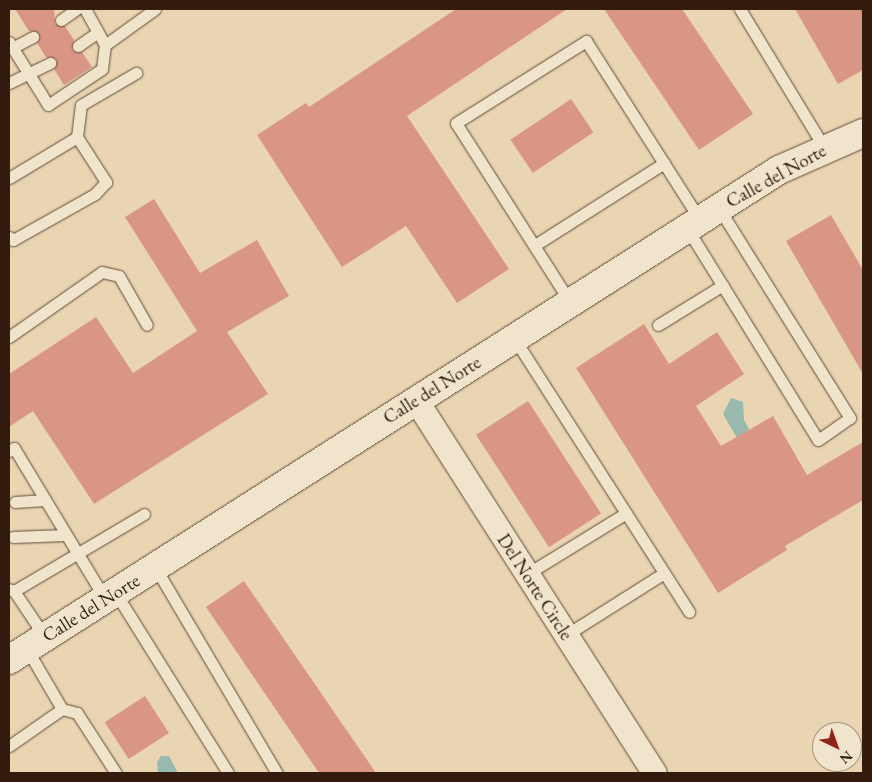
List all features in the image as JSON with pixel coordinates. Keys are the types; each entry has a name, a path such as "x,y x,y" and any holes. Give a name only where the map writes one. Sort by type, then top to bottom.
{"street":[{"name":"Calle del Norte","path":"27,648 779,170 863,133"},
{"name":"Del Norte Circle","path":"416,400 655,773"}],"lane":[{"path":"61,20 77,9"},
{"path":"33,37 10,45 48,105 102,69 105,45 85,9"},
{"path":"105,45 155,9"},
{"path":"740,9 825,149"},
{"path":"78,46 98,32"},
{"path":"570,302 456,123 586,41 702,219 850,418 818,440 723,285 702,219"},
{"path":"9,83 50,64"},
{"path":"9,237 13,240 87,199 106,182 77,136 81,105 136,73"},
{"path":"9,178 77,136"},
{"path":"535,245 664,163"},
{"path":"9,337 102,272 119,276 147,325"},
{"path":"658,325 723,285"},
{"path":"514,338 688,612"},
{"path":"9,451 14,448 76,553 110,596 228,773"},
{"path":"15,502 45,500"},
{"path":"527,574 626,513"},
{"path":"116,773 77,713 62,709 27,648 11,590 144,514"},
{"path":"13,537 66,535"},
{"path":"155,567 277,773"},
{"path":"566,635 664,573"},
{"path":"9,746 62,709"}],"water":[{"path":"731,398 743,402 744,420 749,429 747,437 737,438 723,414"},
{"path":"161,756 169,756 178,773 158,773 157,762"}],"building":[{"path":"15,9 54,9 55,24 65,26 74,40 72,50 82,52 92,67 64,85 54,69 56,59 46,57 37,43 39,33 29,31"},
{"path":"456,9 567,9 407,116 509,269 457,303 406,226 342,267 257,135 306,103 309,107"},
{"path":"604,9 682,9 753,114 699,150"},
{"path":"795,9 863,9 863,70 838,84"},
{"path":"571,99 593,132 533,173 510,140"},
{"path":"154,199 200,273 257,240 289,296 227,332 268,394 94,504 33,411 9,427 9,374 96,317 133,373 197,331 125,217"},
{"path":"831,215 863,270 863,374 786,241"},
{"path":"644,324 669,364 717,332 744,374 696,406 721,446 773,416 807,475 863,442 863,500 785,546 787,550 718,593 576,368"},
{"path":"528,401 601,513 549,547 476,435"},
{"path":"244,581 376,773 319,773 206,607"},
{"path":"145,696 169,733 129,759 105,722"}]}
